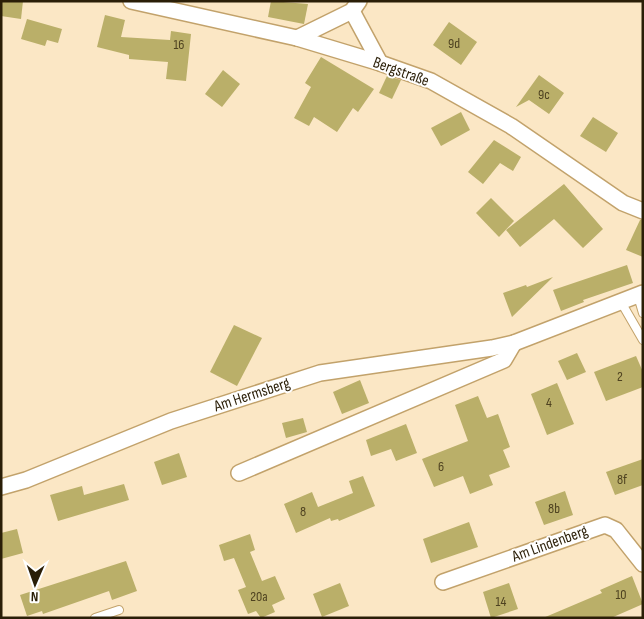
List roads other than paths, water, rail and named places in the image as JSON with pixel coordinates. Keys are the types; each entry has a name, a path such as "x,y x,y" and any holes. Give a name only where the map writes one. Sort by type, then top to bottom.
{"street":[{"name":"Bergstraße","path":"131,1 298,38 380,62 431,81 511,126 622,203 643,212"},
{"path":"298,38 355,6 380,62"},
{"name":"Am Hermsberg","path":"1,487 26,480 171,421 320,373 492,348 514,342 640,294"},
{"path":"239,472 504,360 514,342"},
{"name":"Am Lindenberg","path":"443,582 605,525 616,530 643,564"}],"lane":[{"path":"640,294 643,313"},
{"path":"621,302 643,340"},
{"path":"95,618 119,610"}]}
